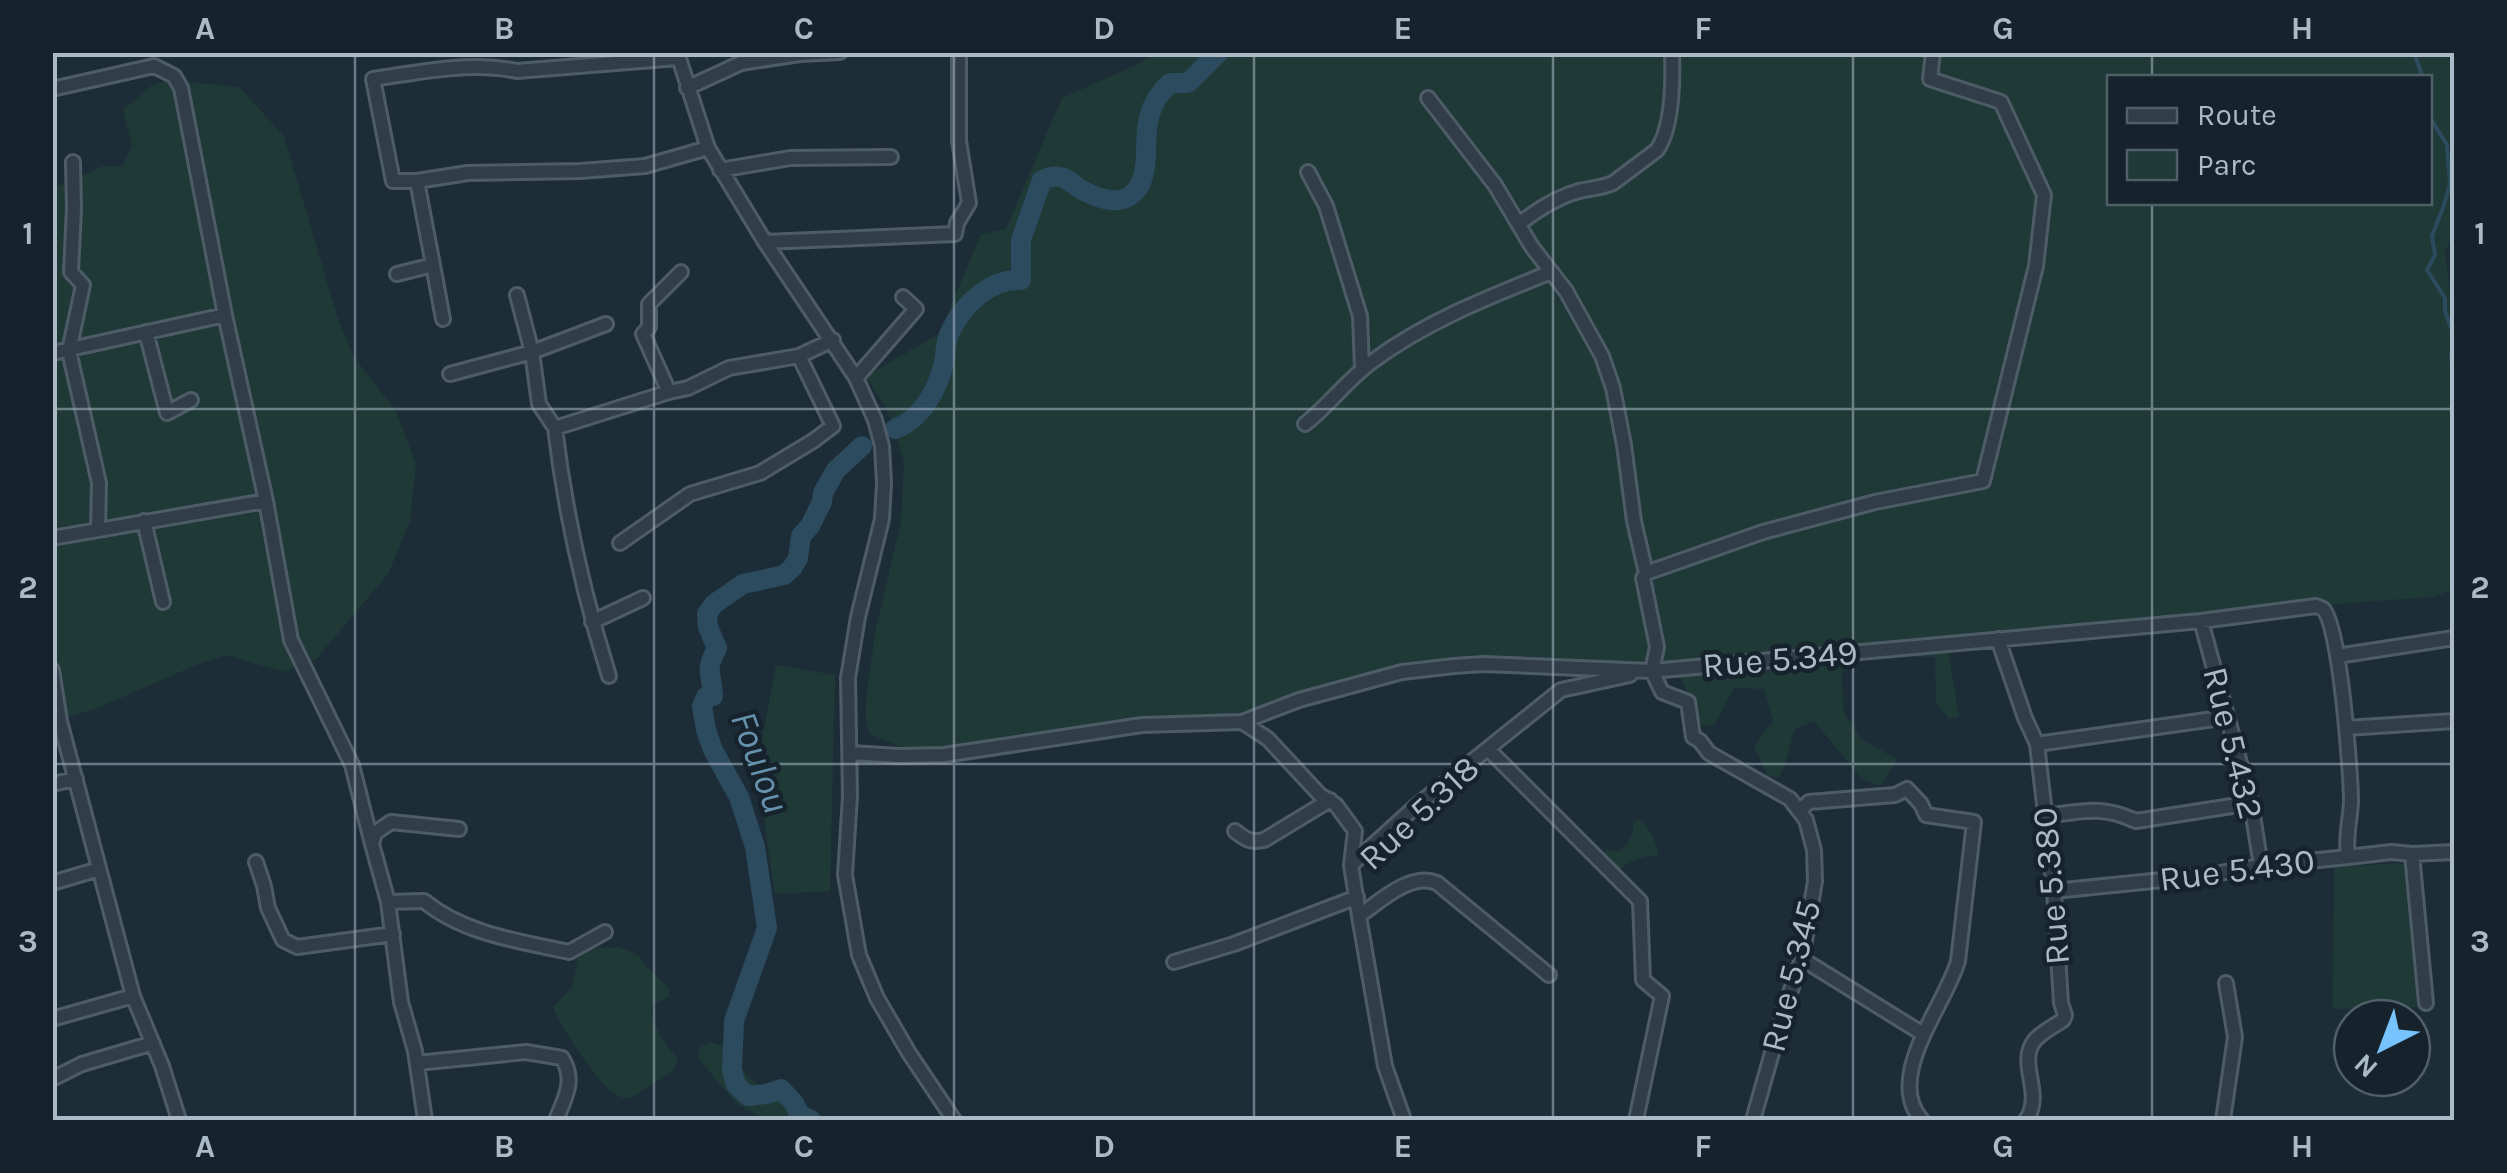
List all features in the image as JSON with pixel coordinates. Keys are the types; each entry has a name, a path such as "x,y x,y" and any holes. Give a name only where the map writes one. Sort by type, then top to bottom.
{"street":[{"path":"687,88 741,63 840,52"},
{"path":"765,242 955,234 956,223 969,204 958,141 959,52"},
{"path":"1519,224 1538,209 1575,192 1613,183 1657,150 1668,122 1672,52"},
{"path":"1646,574 1763,532 1875,502 1983,481 2036,266 2044,195 2002,102 1930,79 1932,52"},
{"path":"708,148 644,166 468,173 392,181 372,79 459,60 518,72 677,55 708,148 856,378 882,446 882,519 848,678 850,796 845,875 858,955 884,1012 954,1120"},
{"path":"52,88 154,66 174,76 181,88 291,640 352,765 388,902 425,1120"},
{"path":"1428,98 1495,185 1566,290 1602,356 1613,388 1646,574 1643,578 1656,648 1652,671 1662,692 1688,702 1693,737 1710,753 1790,798 1800,810 1809,802 1895,796 1907,789 1926,815 1974,822 1954,978 1922,1034 1912,1066 1911,1106 1922,1120"},
{"path":"720,170 790,158 891,157"},
{"path":"73,162 70,272 83,285 69,351 99,483 98,529"},
{"path":"1308,172 1326,206 1360,316 1362,369"},
{"path":"418,181 443,318"},
{"path":"397,274 433,266"},
{"path":"669,392 644,334 648,327 648,304 680,272"},
{"path":"1305,424 1362,369 1438,320 1551,272"},
{"path":"517,295 532,352 539,404 555,428 560,471 592,622 609,676"},
{"path":"856,378 916,310 903,298"},
{"path":"52,353 225,315"},
{"path":"450,374 532,352 606,324"},
{"path":"146,332 167,413 191,400"},
{"path":"555,428 688,388 730,368 799,356 833,340"},
{"path":"620,543 690,494 760,472 833,426 799,356"},
{"path":"52,538 266,501"},
{"path":"144,522 163,602"},
{"path":"592,622 643,598"},
{"name":"Rue 5.349","path":"850,753 944,755 1142,725 1242,722 1299,700 1402,672 1484,664 1652,671 2201,621 2316,606 2323,609"},
{"name":"Rue 5.430","path":"2054,890 2202,876 2348,856 2350,761 2337,656 2323,609"},
{"name":"Rue 5.432","path":"2201,621 2251,803 2261,866"},
{"path":"2337,656 2454,638"},
{"name":"Rue 5.380","path":"1998,639 2037,744 2064,1015 2034,1040 2029,1052 2034,1094 2033,1111 2026,1120"},
{"path":"52,670 60,721 133,996 179,1120"},
{"name":"Rue 5.318","path":"1404,1120 1385,1066 1351,865 1561,690 1652,671"},
{"path":"2037,744 2228,717"},
{"path":"1242,722 1268,739 1320,795 1330,800 1355,831 1351,865"},
{"path":"2346,728 2454,722"},
{"path":"1488,750 1640,901 1643,980 1662,996 1636,1120"},
{"path":"52,784 76,779"},
{"path":"1235,831 1246,840 1264,840 1330,800"},
{"path":"2046,816 2102,809 2136,821 2251,803"},
{"name":"Rue 5.345","path":"1754,1120 1802,960 1815,882 1814,850 1800,810"},
{"path":"372,844 375,833 391,822 458,829"},
{"path":"2348,856 2454,852"},
{"path":"2412,854 2426,998"},
{"path":"256,862 268,908 282,940 296,946 393,934"},
{"path":"52,883 98,869"},
{"path":"1359,916 1412,882 1427,878 1549,975"},
{"path":"1174,962 1234,944 1357,897"},
{"path":"388,902 424,901 439,914 488,934 569,952 605,932"},
{"path":"1802,960 1922,1034"},
{"path":"2223,1120 2235,1037 2226,984"},
{"path":"52,1019 133,996"},
{"path":"52,1079 82,1064 153,1043"},
{"path":"416,1064 526,1052 562,1058 570,1072 570,1087 556,1120"}],"green space":[{"path":"2446,52 2454,70 2454,232 2445,251 2454,307 2454,589 2432,597 2114,620 1957,649 1949,655 1959,716 1949,719 1936,702 1935,657 1857,656 1842,673 1843,711 1861,739 1897,759 1881,786 1862,779 1814,721 1795,729 1777,778 1767,775 1754,746 1773,721 1764,689 1734,688 1714,725 1702,726 1680,675 1671,667 1395,670 1237,713 908,750 870,734 866,722 875,632 901,522 904,461 888,412 866,376 939,334 981,234 1006,229 1062,98 1156,53"},
{"path":"169,80 239,87 284,136 338,319 354,357 396,411 416,464 410,521 388,574 316,659 284,672 227,655 95,709 53,721 53,188 104,166 122,166 132,146 123,110 151,86"},
{"path":"776,665 835,675 830,891 775,894 760,750"},
{"path":"1639,819 1652,836 1658,856 1640,858 1614,873 1603,855 1606,849 1618,852 1625,846"},
{"path":"2405,863 2416,998 2333,998 2334,867"},
{"path":"619,947 637,954 669,988 669,997 653,1005 651,1011 659,1033 678,1060 673,1071 631,1098 615,1094 599,1079 553,1007 572,987 580,949"},
{"path":"708,1043 727,1050 757,1085 789,1103 834,1120 767,1120 737,1104 698,1058 699,1048"}],"waterway":[{"name":"Foulou","path":"895,429 921,411 933,392 948,336 962,312 988,288 1021,280 1021,240 1042,180 1061,177 1098,197 1129,197 1145,170 1152,107 1170,83 1188,83 1219,52"},
{"path":"2414,52 2422,75"},
{"path":"2432,121 2447,145 2450,184 2432,236 2435,255 2427,270 2445,298 2454,336"},
{"path":"2454,345 2454,383"},
{"name":"Foulou","path":"811,1120 800,1115 781,1089 748,1096 736,1085 732,1070 734,1021 767,928 755,847 739,797 706,730 702,706 706,697 713,696 710,668 717,648 707,614 714,604 743,584 784,575 792,568 798,558 801,536 810,526 836,470 862,446"}]}
